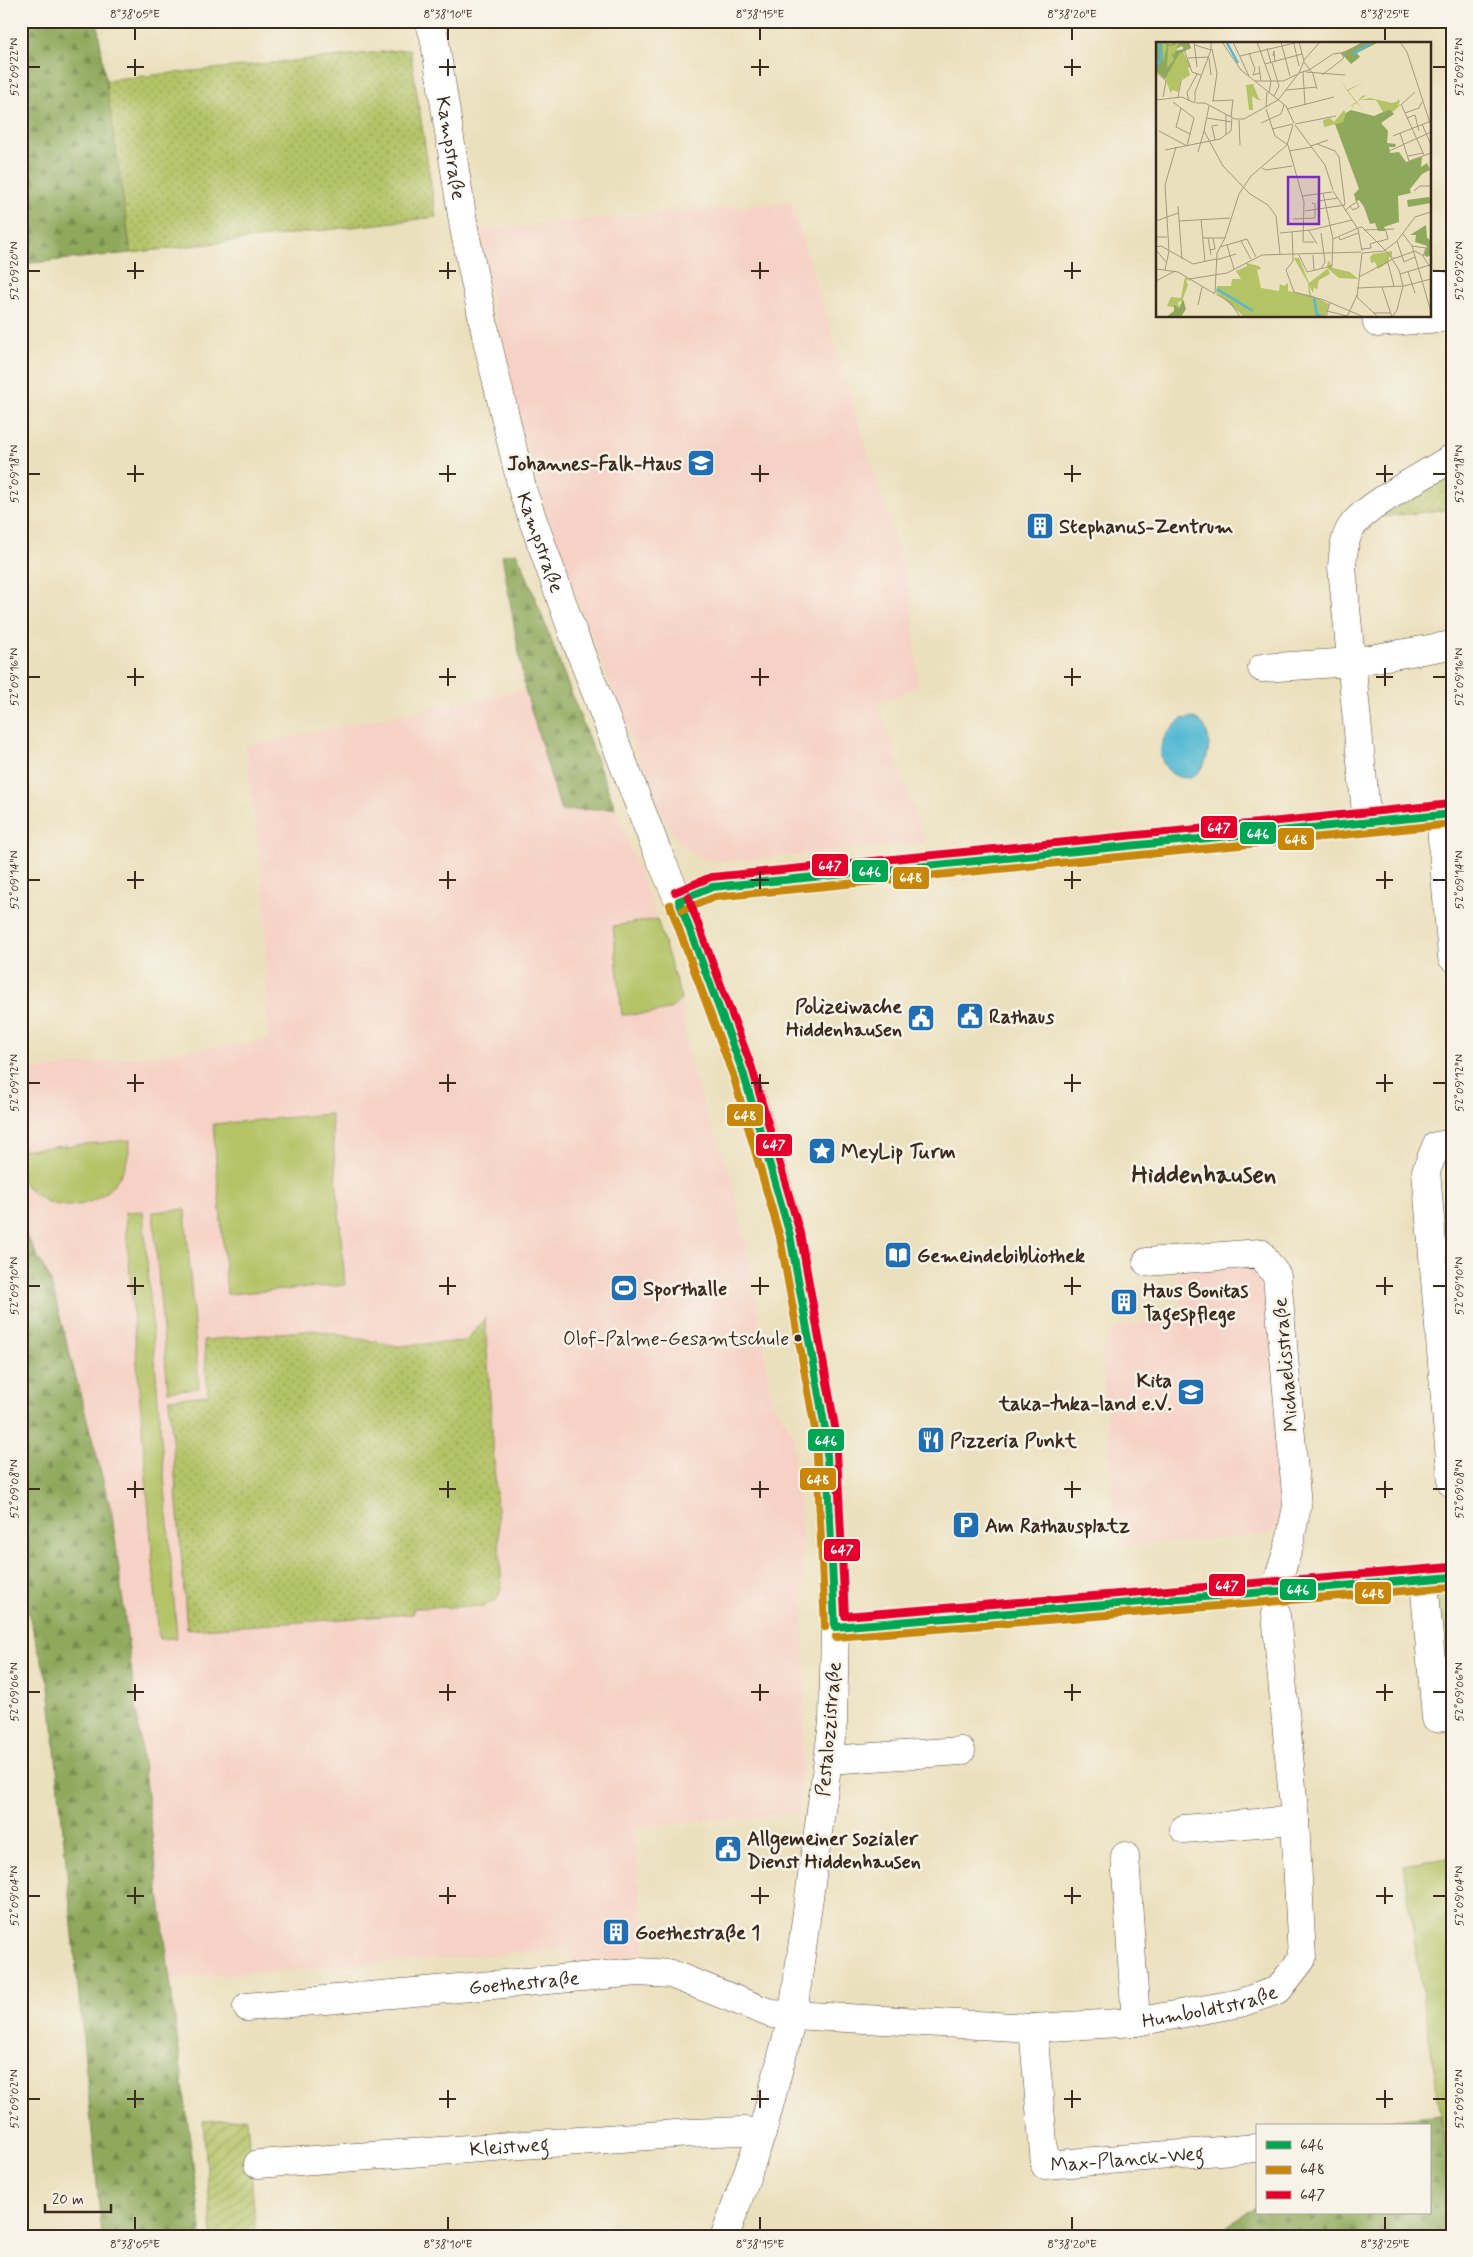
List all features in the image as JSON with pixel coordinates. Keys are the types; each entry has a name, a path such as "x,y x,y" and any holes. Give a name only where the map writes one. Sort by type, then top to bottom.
{"street":[{"name":"Kampstraße","path":"429,21 434,36 464,228 487,340 523,492 573,633 657,851 679,901"},
{"path":"1376,318 1377,324 1450,317 1440,286 1430,286"},
{"path":"1367,823 1342,567 1344,544 1352,526 1372,508 1452,458"},
{"path":"1262,668 1352,662 1452,645"},
{"path":"679,901 712,886 1446,815 1452,957"},
{"name":"Pestalozzistraße","path":"679,901 746,1080 790,1235 826,1434 835,1627 833,1724 793,2014 762,2133 725,2236"},
{"path":"1452,1142 1436,1146 1426,1171 1452,1483"},
{"name":"Michaelisstraße","path":"1147,1262 1260,1252 1277,1276 1297,1506 1289,1546 1274,1592"},
{"path":"835,1627 1452,1577"},
{"path":"1424,1580 1436,1718 1452,1716"},
{"name":"Humboldtstraße","path":"793,2014 1034,2028 1136,2022 1240,2003 1278,1990 1302,1958 1295,1820 1274,1592"},
{"path":"828,1760 961,1751"},
{"path":"1184,1830 1295,1820"},
{"path":"1125,1856 1136,2022"},
{"name":"Goethestraße","path":"247,2007 638,1972 671,1974 772,2014 793,2014"},
{"name":"Max-Planck-Weg","path":"1034,2028 1045,2165 1256,2148"},
{"name":"Kleistweg","path":"258,2164 690,2133 762,2133"}],"shaded area":[{"name":"Johannes-Falk-Haus","path":"791,202 912,597 918,686 900,695 877,702 925,843 718,862 697,857 679,842 658,807 553,537 511,389 477,230"},
{"name":"Olof-Palme-Gesamtschule","path":"525,689 561,811 615,808 657,919 681,998 689,1059 707,1116 731,1175 753,1281 772,1401 793,1433 802,1537 805,1677 798,1813 633,1827 646,1956 572,1963 571,1949 171,1979 112,1514 50,1279 21,1226 21,1072 268,1040 265,901 246,746"},
{"name":"Kita taka-tuka-land e.V.","path":"1251,1265 1264,1274 1285,1508 1280,1528 1265,1535 1125,1546 1118,1538 1114,1510 1102,1352 1116,1326 1182,1320 1177,1272"}],"green space":[{"path":"21,21 97,21 131,253 21,264"},
{"path":"410,49 436,217 131,253 104,80"},
{"path":"1452,474 1452,509 1381,517"},
{"path":"516,553 523,566 615,808 561,811 525,689 502,555"},
{"path":"657,919 681,998 676,1004 663,1011 622,1015 613,926"},
{"path":"331,1114 345,1285 227,1294 213,1124"},
{"path":"130,1140 126,1162 117,1180 104,1193 88,1202 71,1206 53,1204 36,1195 21,1179 21,1150"},
{"path":"185,1209 199,1388 168,1391 153,1212"},
{"path":"143,1211 177,1638 159,1639 125,1212"},
{"path":"21,1226 50,1279 112,1514 202,2236 102,2236 49,1686 21,1588"},
{"path":"485,1318 502,1588 496,1600 485,1606 413,1608 413,1614 187,1630 169,1399 208,1395 204,1340 314,1330 398,1346 466,1341"},
{"path":"1452,1589 1452,1701 1447,1699 1436,1597 1439,1590"},
{"path":"1452,1857 1452,2189 1403,1865"},
{"path":"1440,2115 1452,2189 1452,2236 1213,2236 1256,2206 1256,2214 1430,2214 1430,2124 1360,2124"},
{"path":"247,2118 256,2236 212,2236 203,2121"}],"water":[{"path":"1192,718 1201,722 1207,732 1209,739 1207,756 1199,772 1192,777 1183,778 1168,770 1163,763 1162,743 1167,734 1181,719"}],"transit line":[{"name":"647","path":"675,892 711,877 1451,804"},
{"name":"646","path":"679,901 712,887 1452,814"},
{"name":"648","path":"683,910 715,897 1452,824"},
{"name":"647","path":"688,897 752,1068 800,1233 836,1432 845,1616 1451,1567"},
{"name":"646","path":"679,901 743,1072 790,1235 826,1434 835,1627"},
{"name":"648","path":"670,905 733,1075 780,1237 816,1435 825,1627"},
{"name":"646","path":"835,1627 1452,1577"},
{"name":"648","path":"836,1637 1452,1587"}],"place":[{"name":"Johannes-Falk-Haus","path":"701,463"},
{"name":"Stephanus-Zentrum","path":"1040,526"},
{"name":"Rathaus","path":"970,1016"},
{"name":"Polizeiwache Hiddenhausen","path":"921,1018"},
{"name":"MeyLip Turm","path":"822,1151"},
{"name":"Gemeindebibliothek","path":"898,1255"},
{"name":"Sporthalle","path":"624,1288"},
{"name":"Haus Bonitas Tagespflege","path":"1124,1302"},
{"name":"Olof-Palme-Gesamtschule","path":"798,1338"},
{"name":"Kita taka-tuka-land e.V.","path":"1191,1392"},
{"name":"Pizzeria Punkt","path":"931,1440"},
{"name":"Am Rathausplatz","path":"966,1525"},
{"name":"Allgemeiner sozialer Dienst Hiddenhausen","path":"728,1849"},
{"name":"Goethestraße 1","path":"616,1932"}],"district":[{"name":"Hiddenhausen","path":"1204,1173"}]}
